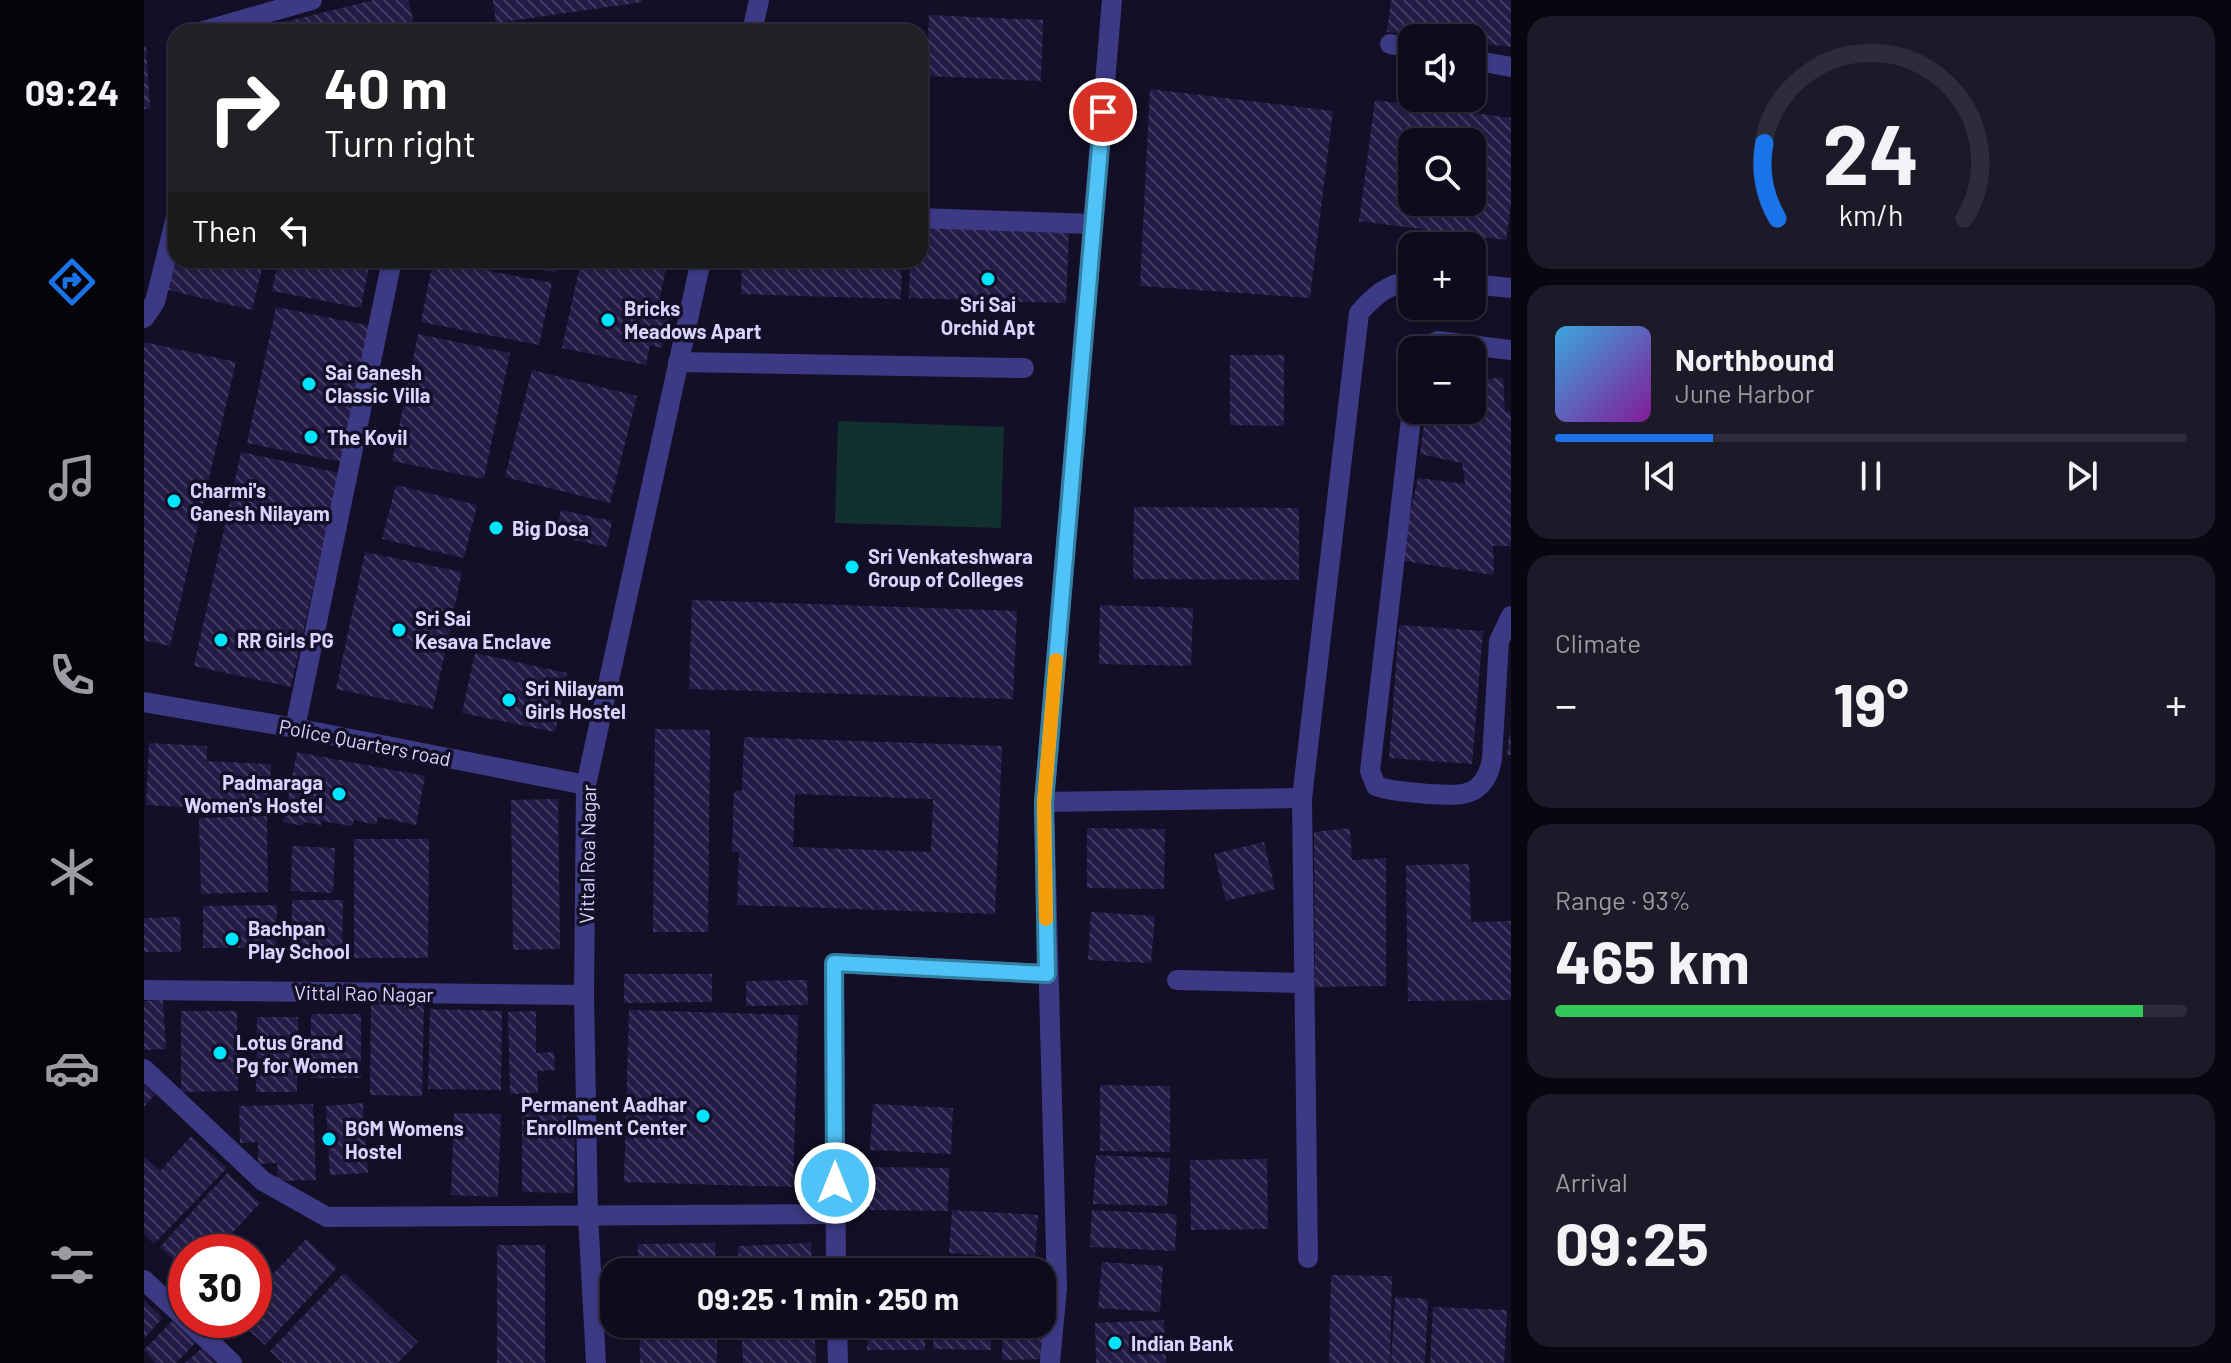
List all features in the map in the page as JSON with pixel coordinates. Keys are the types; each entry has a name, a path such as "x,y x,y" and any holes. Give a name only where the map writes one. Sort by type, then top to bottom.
{"street":[{"path":"228,24 312,0"},
{"path":"754,24 759,0"},
{"path":"1050,1363 1057,1287 1044,802 1112,0"},
{"path":"1390,44 1398,45"},
{"path":"1486,63 1511,67"},
{"path":"928,218 1093,224"},
{"path":"144,318 155,302 168,249"},
{"path":"295,728 390,268"},
{"name":"Vittal Roa Nagar","path":"596,1363 588,1215 584,995 586,785 699,268"},
{"path":"1308,1258 1302,798 1359,313 1372,299 1398,282"},
{"path":"1486,285 1511,288"},
{"path":"1486,347 1511,350"},
{"path":"678,362 1024,368"},
{"path":"1410,424 1370,771 1376,786 1390,791 1460,796 1480,786 1489,774 1492,759 1499,641 1511,616"},
{"name":"Police Quarters road","path":"144,702 586,785"},
{"path":"1044,802 1302,798"},
{"path":"836,1258 834,963 1047,974"},
{"path":"1177,980 1303,983"},
{"name":"Vittal Rao Nagar","path":"144,990 584,995"},
{"path":"144,1069 263,1181 327,1217 835,1214"},
{"path":"144,1280 168,1303"},
{"path":"205,1338 232,1363"},
{"path":"837,1338 838,1363"}],"green space":[{"path":"838,421 1004,427 1001,528 835,523"}],"building":[{"path":"374,0 408,0 414,24 276,24"},
{"path":"493,0 642,0 643,2 496,23"},
{"path":"1391,0 1511,0 1511,47 1486,44 1486,24 1398,24 1398,33 1387,32"},
{"path":"929,15 1043,20 1041,81 928,76"},
{"path":"146,46 150,109 144,109"},
{"path":"1150,89 1333,111 1310,298 1140,286"},
{"path":"1375,100 1398,103 1398,112 1466,112 1511,118 1511,203 1506,240 1486,237 1486,232 1444,232 1359,221"},
{"name":"Sri Sai Orchid Apt","path":"928,223 1069,228 1066,303 909,298 910,268 928,268"},
{"path":"169,268 262,268 252,310 164,289"},
{"path":"276,268 368,268 361,308 272,291"},
{"path":"431,268 474,268 552,283 539,345 421,322"},
{"path":"535,268 557,268 556,273"},
{"path":"579,268 666,268 657,311 669,314 662,348 650,345 646,365 562,348"},
{"name":"Sri Sai Orchid Apt","path":"742,268 902,268 901,299 741,294"},
{"name":"Sai Ganesh Classic Villa","path":"276,307 371,326 343,462 247,443"},
{"path":"418,334 510,353 484,479 392,461"},
{"name":"Charmi's Ganesh Nilayam","path":"144,342 236,362 170,646 144,640"},
{"path":"1230,355 1284,355 1284,426 1230,425"},
{"path":"532,370 637,396 610,503 505,477"},
{"path":"1503,378 1505,411 1511,412 1511,546 1493,546 1494,575 1399,560 1418,478 1465,484 1462,463 1420,454 1424,424 1486,424 1486,379"},
{"path":"241,452 339,473 291,687 194,666"},
{"path":"396,485 477,505 464,558 382,539"},
{"path":"1134,507 1299,508 1299,580 1133,579"},
{"path":"561,510 612,521 607,547 555,536"},
{"name":"Sri Sai Kesava Enclave","path":"365,552 462,572 433,709 336,689"},
{"path":"692,600 1017,611 1013,699 689,689"},
{"path":"1100,605 1193,608 1191,666 1099,664"},
{"path":"1399,625 1483,631 1472,764 1389,758"},
{"path":"475,653 567,673 555,732 462,713"},
{"path":"655,729 710,730 708,932 653,932"},
{"path":"1509,735 1511,755 1507,755"},
{"path":"744,737 1002,746 995,914 737,905 739,852 732,852 734,791 742,791","holes":["795,794 933,799 931,852 793,847"]},
{"path":"149,743 207,746 207,761 271,764 269,812 146,805"},
{"path":"297,752 425,776 416,825 378,817 376,825 354,820 352,826 321,821 321,825 304,822 303,826 283,822"},
{"path":"558,799 560,949 513,950 511,800"},
{"path":"267,816 268,892 201,894 199,818"},
{"path":"1087,828 1165,829 1164,889 1087,888"},
{"path":"1350,828 1352,860 1386,858 1386,986 1315,987 1314,832"},
{"path":"354,839 429,839 428,958 354,958"},
{"path":"1264,842 1275,889 1226,901 1214,854"},
{"path":"292,846 335,848 333,893 291,891"},
{"path":"1469,864 1471,922 1511,921 1511,1000 1408,1001 1406,865"},
{"path":"292,900 343,900 342,961 291,961"},
{"path":"277,905 276,948 203,948 203,906"},
{"path":"1091,912 1155,916 1151,963 1088,960"},
{"path":"180,917 181,952 144,952 144,918"},
{"path":"624,974 712,974 712,1002 624,1003"},
{"path":"807,980 808,1005 746,1006 746,981"},
{"path":"163,1000 166,1049 144,1050 144,1001"},
{"path":"371,1004 424,1005 422,1096 370,1095"},
{"path":"430,1009 502,1011 501,1090 428,1089"},
{"path":"629,1010 798,1015 793,1187 624,1182"},
{"path":"181,1011 237,1011 238,1091 181,1092"},
{"path":"536,1011 536,1053 554,1052 555,1070 537,1071 538,1093 510,1094 508,1012"},
{"path":"311,1014 361,1014 361,1078 311,1078"},
{"path":"257,1017 298,1017 297,1092 256,1092"},
{"path":"144,1080 157,1092 144,1107"},
{"path":"1100,1085 1170,1086 1170,1152 1100,1151"},
{"path":"363,1103 368,1173 330,1175 326,1106"},
{"path":"313,1104 316,1180 278,1181 277,1163 258,1164 258,1142 240,1143 239,1106"},
{"path":"873,1104 953,1108 951,1154 870,1150"},
{"path":"522,1111 575,1111 574,1193 522,1192"},
{"path":"454,1113 501,1114 498,1197 451,1195"},
{"path":"191,1136 227,1168 154,1244 144,1234 144,1156 160,1171"},
{"path":"1096,1155 1170,1158 1167,1206 1093,1204"},
{"path":"1267,1159 1268,1229 1191,1230 1190,1160"},
{"path":"867,1167 949,1168 948,1211 866,1210"},
{"path":"227,1173 260,1203 232,1234 172,1234"},
{"path":"952,1210 1038,1215 1035,1258 949,1253"},
{"path":"1092,1210 1177,1214 1175,1251 1090,1247"},
{"path":"168,1238 168,1254 160,1247"},
{"path":"306,1239 337,1268 272,1338 272,1275"},
{"path":"715,1243 716,1258 638,1258 638,1244"},
{"path":"811,1243 812,1258 738,1258 738,1246"},
{"path":"497,1245 545,1245 545,1363 497,1363"},
{"path":"1102,1262 1163,1266 1160,1312 1098,1308"},
{"path":"344,1273 418,1342 398,1363 283,1363 270,1351"},
{"path":"1331,1275 1392,1276 1390,1363 1329,1363"},
{"path":"1395,1297 1428,1299 1425,1363 1391,1363"},
{"path":"144,1300 163,1318 144,1338"},
{"path":"1433,1307 1507,1310 1504,1363 1430,1363"},
{"path":"1164,1320 1166,1363 1096,1363 1095,1323"},
{"path":"168,1325 168,1338 198,1340 176,1363 155,1363 144,1350"},
{"path":"257,1338 272,1338 265,1345"},
{"path":"639,1338 717,1338 717,1363 640,1363"},
{"path":"742,1338 815,1338 816,1363 743,1363"},
{"path":"867,1338 925,1338 925,1350 867,1350"},
{"path":"933,1338 991,1338 991,1350 933,1349"},
{"path":"1002,1338 1047,1338 1045,1359 1002,1360"},
{"path":"202,1348 215,1363 185,1363"}],"slow traffic":[{"path":"1046,919 1044,802 1056,660"}],"place":[{"name":"Sri Sai Orchid Apt","path":"988,279"},
{"name":"Bricks Meadows Apart","path":"608,320"},
{"name":"Sai Ganesh Classic Villa","path":"309,384"},
{"name":"The Kovil","path":"311,437"},
{"name":"Charmi's Ganesh Nilayam","path":"174,501"},
{"name":"Big Dosa","path":"496,528"},
{"name":"Sri Venkateshwara Group of Colleges","path":"852,567"},
{"name":"Sri Sai Kesava Enclave","path":"399,630"},
{"name":"RR Girls PG","path":"221,640"},
{"name":"Sri Nilayam Girls Hostel","path":"509,700"},
{"name":"Padmaraga Women's Hostel","path":"339,794"},
{"name":"Bachpan Play School","path":"232,939"},
{"name":"Lotus Grand Pg for Women","path":"220,1053"},
{"name":"Permanent Aadhar Enrollment Center","path":"703,1116"},
{"name":"BGM Womens Hostel","path":"329,1139"},
{"name":"Indian Bank","path":"1115,1343"}],"route":[{"path":"835,1183 834,963 1047,974 1044,802 1103,112"}]}
